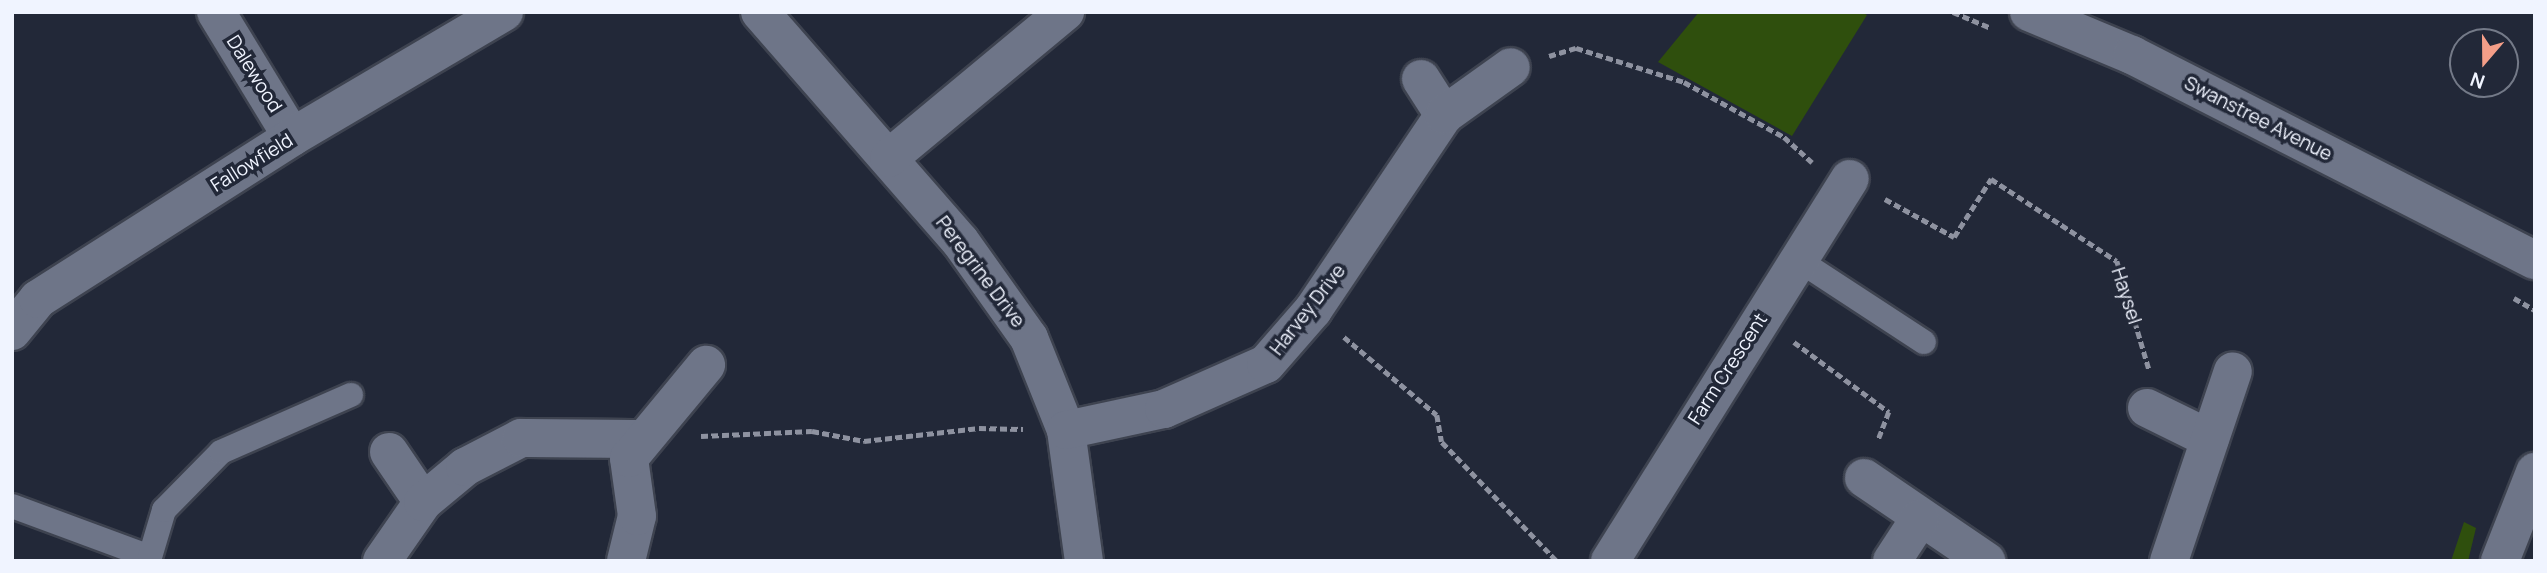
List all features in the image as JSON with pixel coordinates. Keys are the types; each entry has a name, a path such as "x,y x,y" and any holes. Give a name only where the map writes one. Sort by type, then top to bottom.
{"street":[{"name":"Dalewood","path":"216,12 292,137"},
{"name":"Fallowfield","path":"12,331 38,299 292,137 504,12"},
{"name":"Peregrine Drive","path":"760,12 889,158 998,289 1029,338 1066,430 1084,561"},
{"path":"889,158 1065,12"},
{"name":"Swanstree Avenue","path":"2029,12 2132,55 2485,232 2535,260"},
{"name":"Harvey Drive","path":"1066,430 1164,409 1266,364 1313,310 1444,115 1511,67"},
{"path":"1421,79 1444,115"},
{"name":"Farm Crescent","path":"1609,561 1850,179"},
{"name":"Swanstree Avenue","path":"2485,232 2535,249"},
{"path":"626,561 637,516 628,458 640,439 706,365"},
{"path":"2169,561 2233,371"},
{"path":"2147,408 2210,439"},
{"path":"382,561 423,502 465,467 521,438 640,439"},
{"path":"389,452 423,502"},
{"path":"2500,561 2535,472"},
{"path":"1864,478 1986,561"},
{"path":"1892,561 1920,518"}],"lane":[{"path":"1800,261 1924,342"},
{"path":"12,506 150,557 163,510 221,452 351,395"}],"path":[{"path":"1511,67 1576,48 1684,82 1784,137"},
{"name":"Haysel","path":"1850,179 1954,237 1992,179 2117,261 2151,379 2147,408"},
{"path":"1313,310 1437,415 1442,442 1557,561"},
{"path":"1761,319 1842,373 1889,412 1864,478"},
{"path":"640,439 812,430 864,441 979,428 1066,430"}],"green space":[{"path":"1699,12 1861,12 1867,15 1792,136 1658,62"},
{"path":"2464,522 2476,528 2468,561 2451,561"}]}
